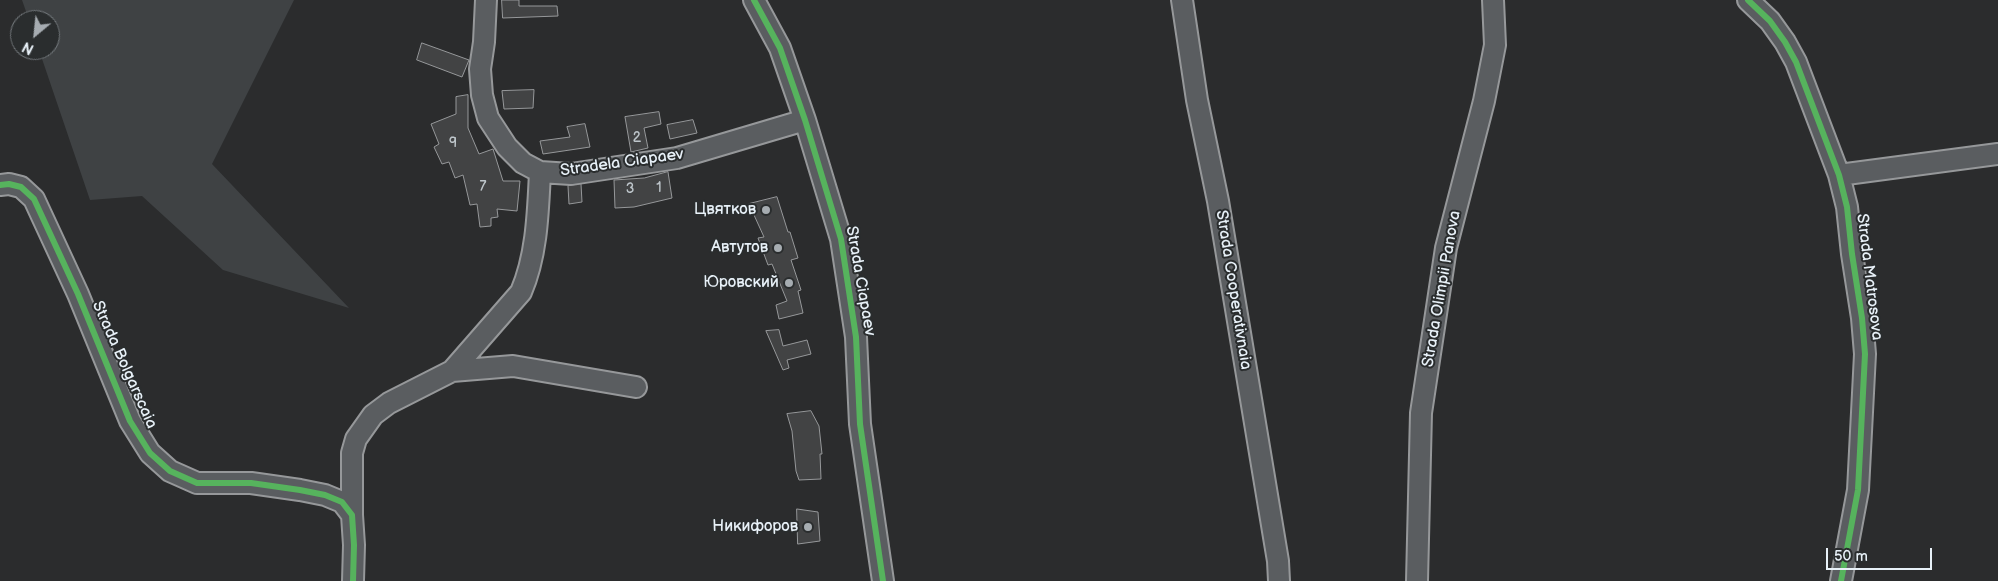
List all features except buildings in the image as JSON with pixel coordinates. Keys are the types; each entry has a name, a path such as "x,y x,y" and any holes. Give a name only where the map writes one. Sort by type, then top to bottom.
{"street":[{"name":"Stradela Ciapaev","path":"486,0 484,42 480,69 482,95 488,118 508,147 523,163 540,172 572,174 677,158 806,120"},
{"name":"Strada Ciapaev","path":"754,0 780,48 806,120 841,239 856,337 860,424 883,581"},
{"name":"Strada Cooperativnaia","path":"1182,0 1197,100 1218,201 1278,561 1279,581"},
{"name":"Strada Olimpii Panova","path":"1417,581 1421,413 1446,248 1484,101 1495,45 1492,0"},
{"name":"Strada Matrosova","path":"1748,0 1770,21 1796,62 1839,176 1847,207 1865,354 1858,490 1841,581"},
{"path":"1839,176 1998,154"},
{"path":"353,581 352,454 356,439 373,415 389,403 452,371 521,292 526,278 537,223 540,172"},
{"name":"Strada Bolgarscaia","path":"0,185 9,184 21,187 34,200 78,294 130,421 150,453 170,471 198,483 251,483 325,495 342,502 352,515"},
{"path":"452,371 513,366 636,387"}],"shaded area":[{"path":"22,0 294,0 212,164 349,308 223,270 142,196 90,200 42,60 60,60 60,10 26,10"}],"cycle path":[{"path":"754,0 780,48 805,120 841,239 856,337 860,424 883,581"},
{"path":"1748,0 1770,21 1796,62 1839,175 1847,207 1865,354 1858,490 1841,581"},
{"path":"0,185 9,184 21,187 34,199 78,294 130,421 150,453 170,471 197,483 251,483 325,495 342,502 352,515 354,545 353,581"}],"place":[{"name":"Цвятков","path":"766,210"},
{"name":"Автутов","path":"778,248"},
{"name":"Юровский","path":"789,283"},
{"name":"Никифоров","path":"808,527"}]}
